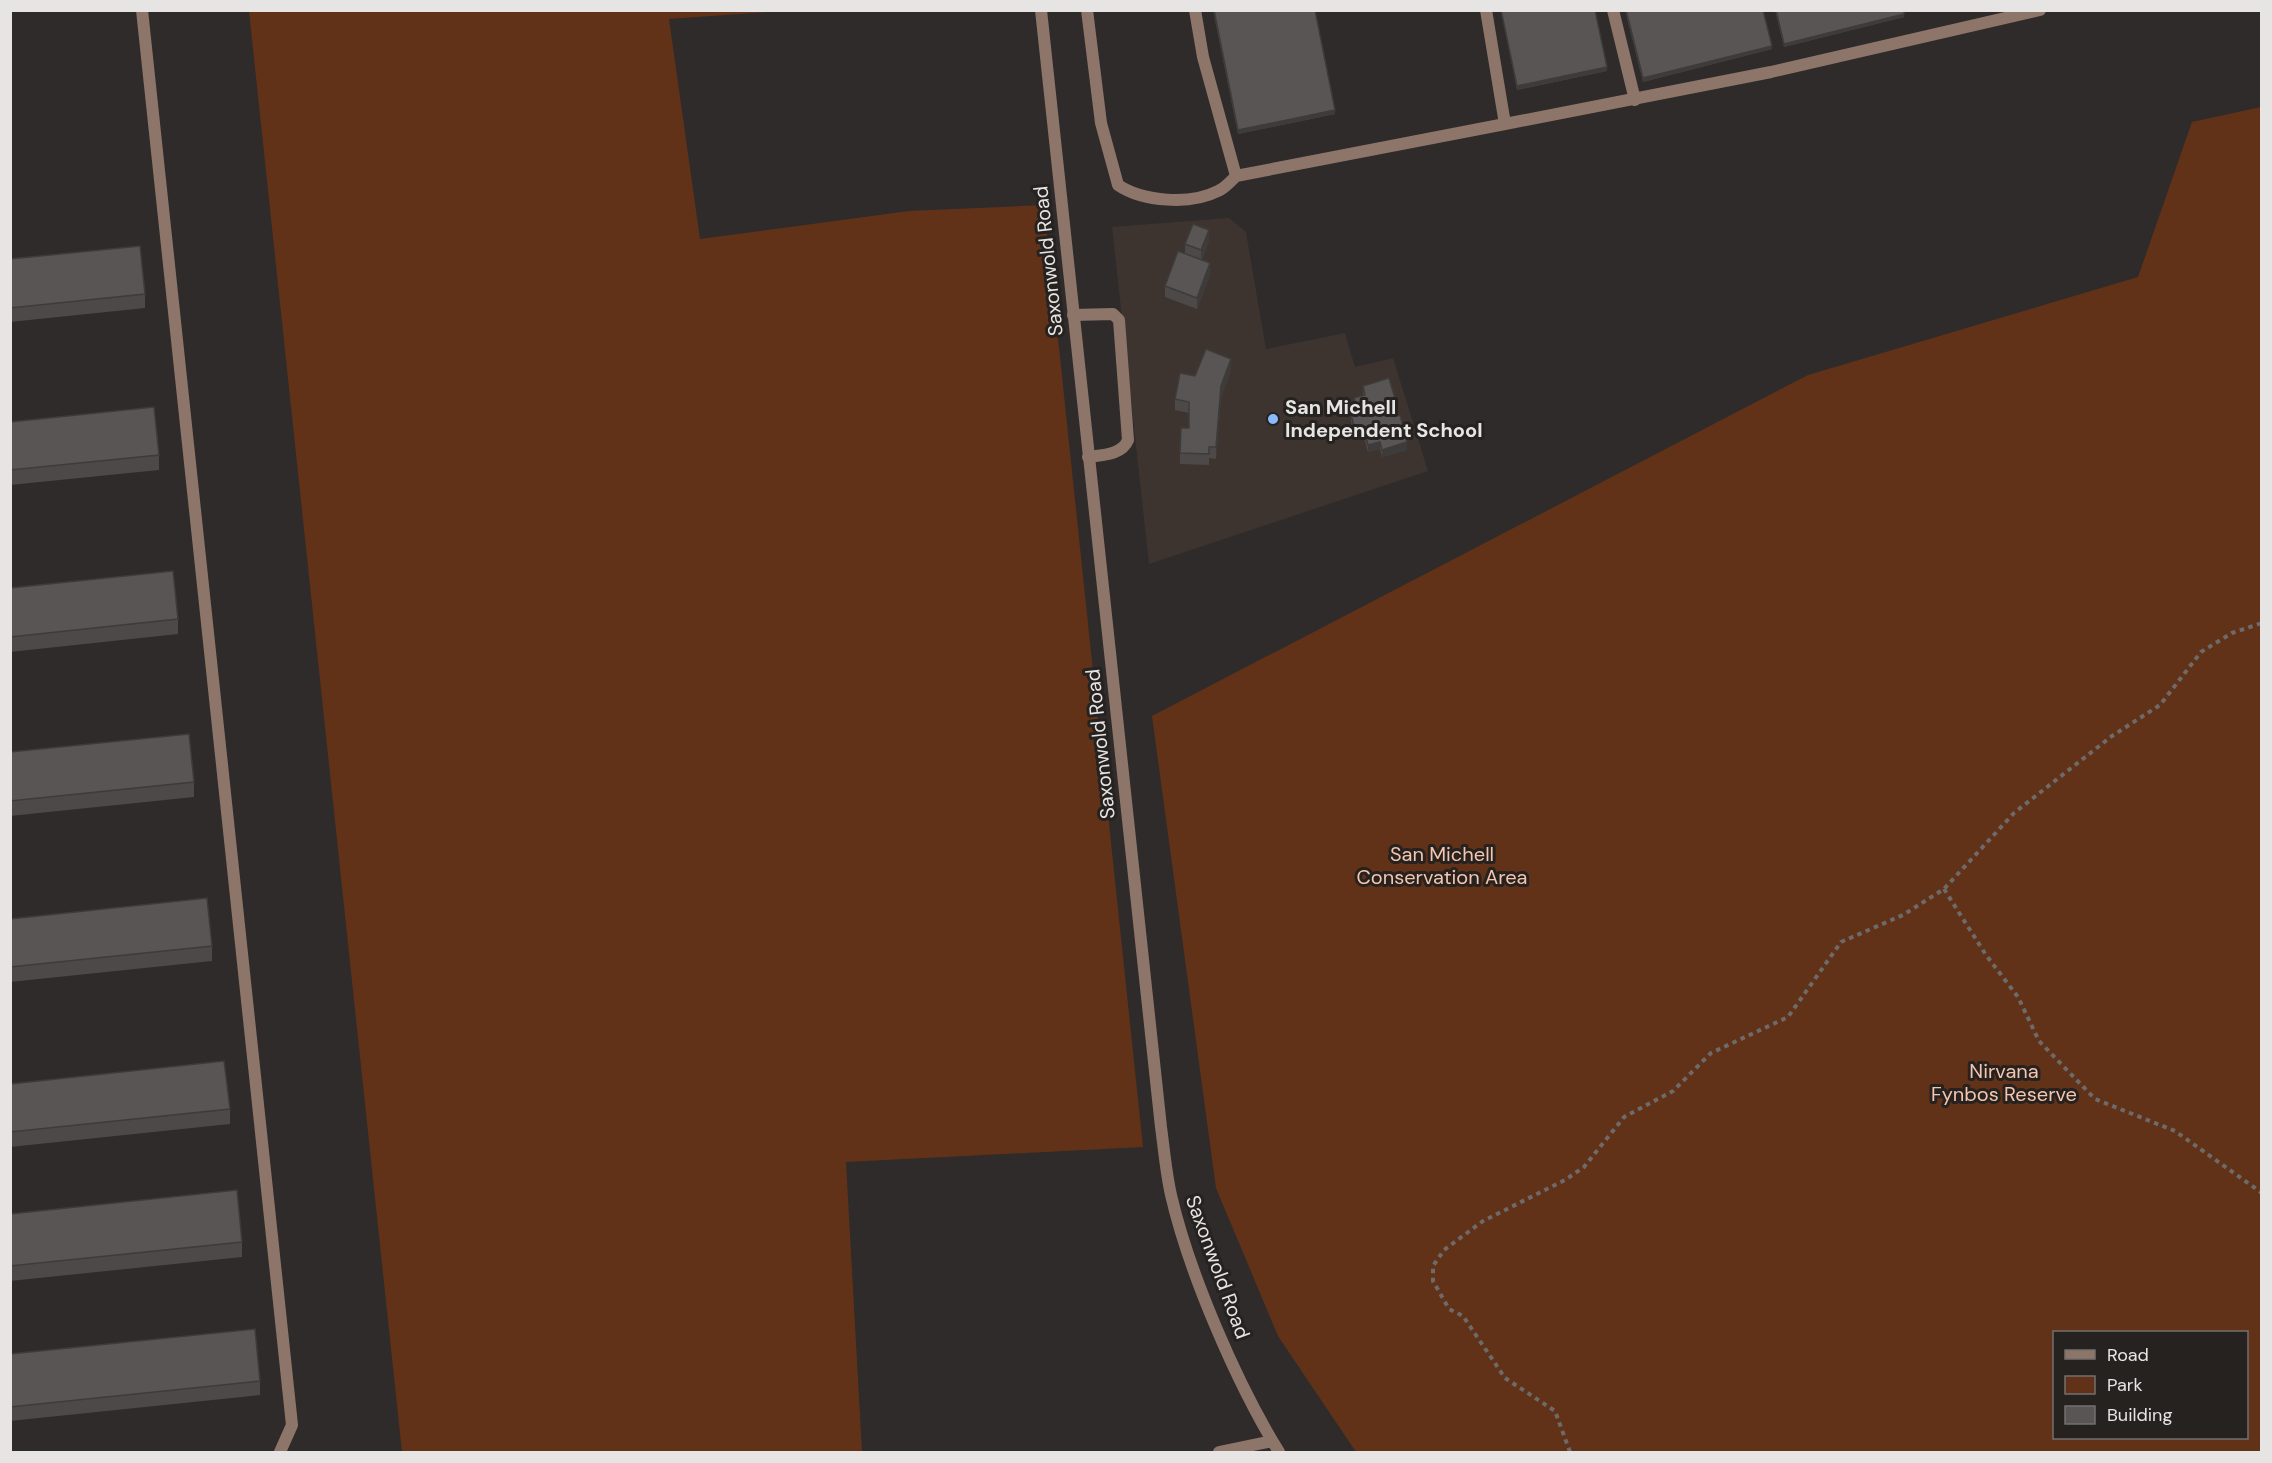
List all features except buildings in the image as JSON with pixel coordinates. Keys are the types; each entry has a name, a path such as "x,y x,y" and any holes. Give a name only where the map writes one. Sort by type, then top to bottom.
{"street":[{"path":"142,10 292,1425 280,1452"},
{"name":"Saxonwold Road","path":"1041,10 1158,1103 1171,1195 1193,1265 1225,1347 1279,1452"},
{"path":"1087,10 1101,123 1118,185 1140,196 1172,199 1218,192 1236,176 1771,72 2040,10"},
{"path":"1195,10 1203,57 1236,176"},
{"path":"1486,10 1505,124"},
{"path":"1613,10 1635,100"},
{"path":"1073,315 1113,314 1119,320 1128,440 1126,445 1117,451 1088,457"},
{"path":"1219,1452 1272,1441"}],"path":[{"path":"1570,1452 1555,1412 1505,1378 1463,1316 1449,1309 1433,1281 1433,1266 1444,1250 1483,1221 1565,1180 1584,1167 1624,1117 1673,1091 1711,1053 1788,1017 1841,942 1903,915 1944,889 2014,813 2112,736 2160,705 2201,652 2232,633 2262,623"},
{"path":"1944,889 1986,955 2018,997 2039,1041 2095,1099 2175,1131 2262,1193"}],"shaded area":[{"name":"San Michell Independent School","path":"1229,218 1246,232 1266,349 1345,333 1355,367 1393,358 1428,471 1149,564 1112,227"}],"green space":[{"path":"249,11 782,11 669,19 700,239 909,211 1044,205 1143,1147 846,1162 862,1452 402,1452"},
{"path":"2261,107 2261,1452 1356,1452 1278,1336 1216,1188 1152,716 1808,375 2138,277 2192,122"}],"place":[{"name":"San Michell Independent School","path":"1273,419"}],"park label":[{"name":"San Michell Conservation Area","path":"1442,866"},
{"name":"Nirvana Fynbos Reserve","path":"2004,1082"}]}
